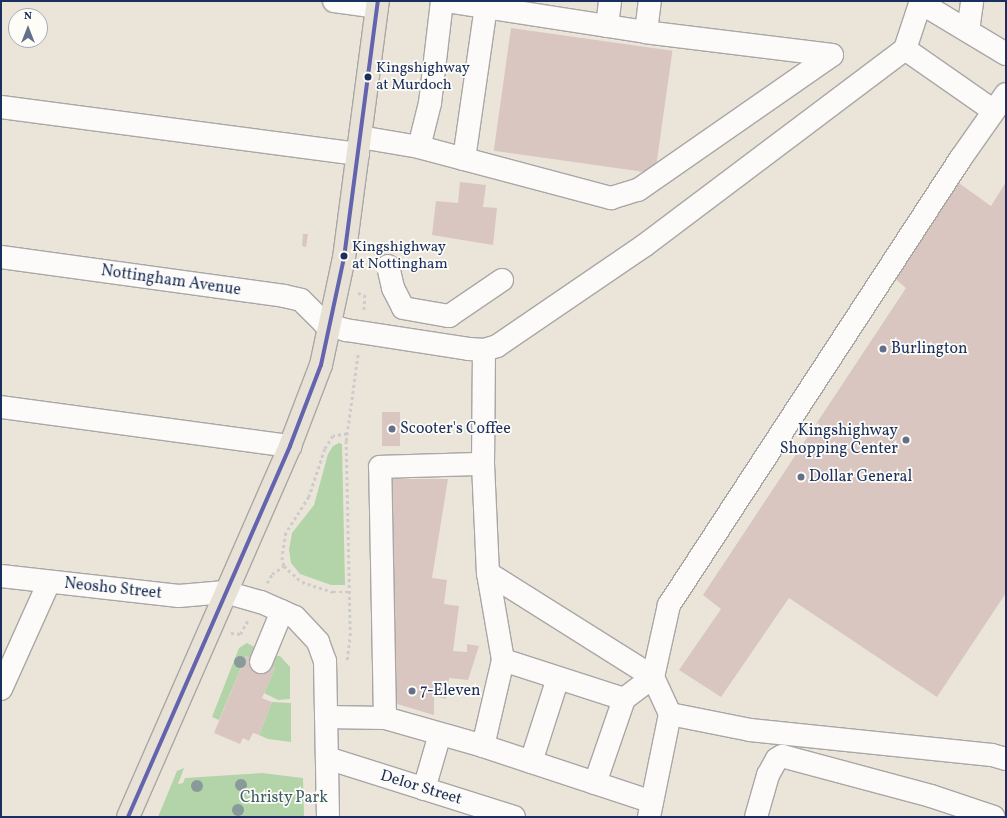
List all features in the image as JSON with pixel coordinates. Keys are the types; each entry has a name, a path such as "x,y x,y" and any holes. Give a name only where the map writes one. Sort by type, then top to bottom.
{"main road":[{"path":"128,817 210,625 290,446 318,372 331,326 344,258 377,4"}],"street":[{"path":"334,1 377,4"},
{"path":"1,107 359,146 419,147 611,198 638,190 832,55 646,32 444,1 430,104 419,147"},
{"path":"607,26 610,1"},
{"path":"646,32 650,1"},
{"path":"968,31 972,1"},
{"path":"331,326 370,335 484,350 498,346 645,244 905,49 921,2 1006,54"},
{"path":"464,159 486,7"},
{"path":"595,783 624,699 653,677 669,605 957,164 1000,102 905,49"},
{"name":"Nottingham Avenue","path":"1,258 284,296 301,300 317,318 331,326"},
{"path":"388,266 392,288 403,308 449,316 502,280"},
{"path":"483,746 504,660 488,572 483,464 484,350"},
{"path":"1,407 290,446"},
{"path":"385,718 380,467 483,464"},
{"path":"326,717 385,718 483,746 595,783 650,810 670,714 653,677 488,572"},
{"name":"Neosho Street","path":"1,576 179,596 225,592"},
{"path":"1,689 49,582"},
{"path":"225,592 257,601 295,617 309,630 322,650 325,661 328,817"},
{"path":"261,662 282,611"},
{"path":"504,660 624,699"},
{"path":"531,762 558,678"},
{"path":"670,714 750,730 992,755 1006,759"},
{"path":"424,789 440,734"},
{"path":"756,817 768,775 777,760 782,756 931,796 994,817"},
{"name":"Delor Street","path":"327,758 502,815"}],"path":[{"path":"346,663 350,647 347,434 356,368"},
{"path":"347,434 334,436 325,449 309,497 286,533 282,546 284,566 293,576 314,588 349,592"},
{"path":"272,574 284,566"},
{"path":"210,625 240,634 257,601"}],"green space":[{"path":"339,443 342,444 345,585 331,585 300,574 291,563 289,550 292,533 314,505 328,454 333,446"},
{"path":"247,643 256,648 254,659 246,656 219,720 212,717 239,648"},
{"path":"277,656 280,656 290,667 290,699 278,700 264,693 275,668 269,665"},
{"path":"272,702 291,703 291,742 268,739 259,735"},
{"name":"Christy Park","path":"184,768 178,784 183,783 185,778 262,773 303,778 304,817 158,817 177,771"}],"building":[{"path":"511,28 672,51 655,173 494,151"},
{"name":"Kingshighway Shopping Center","path":"956,181 991,206 1006,182 1006,593 937,697 789,598 721,697 679,670 721,609 703,595 906,288 893,277"},
{"path":"460,182 486,185 483,207 497,208 493,245 432,235 436,201 458,203"},
{"path":"303,234 308,234 306,247 302,246"},
{"name":"Scooter's Coffee","path":"382,412 400,412 400,446 382,446"},
{"path":"390,479 448,479 432,578 447,580 444,604 459,606 453,651 467,652 467,644 479,646 468,680 449,678 446,699 434,696 434,715 397,704"},
{"path":"246,656 275,668 262,698 272,702 259,735 253,733 249,741 243,738 240,744 214,733"}],"transit line":[{"path":"128,817 290,446 321,365 344,258 378,1"}],"place":[{"name":"Kingshighway at Murdoch","path":"368,77"},
{"name":"Kingshighway at Nottingham","path":"344,256"},
{"name":"Burlington","path":"883,349"},
{"name":"Scooter's Coffee","path":"392,429"},
{"name":"Kingshighway Shopping Center","path":"906,440"},
{"name":"Dollar General","path":"801,477"},
{"name":"7-Eleven","path":"412,691"}]}
